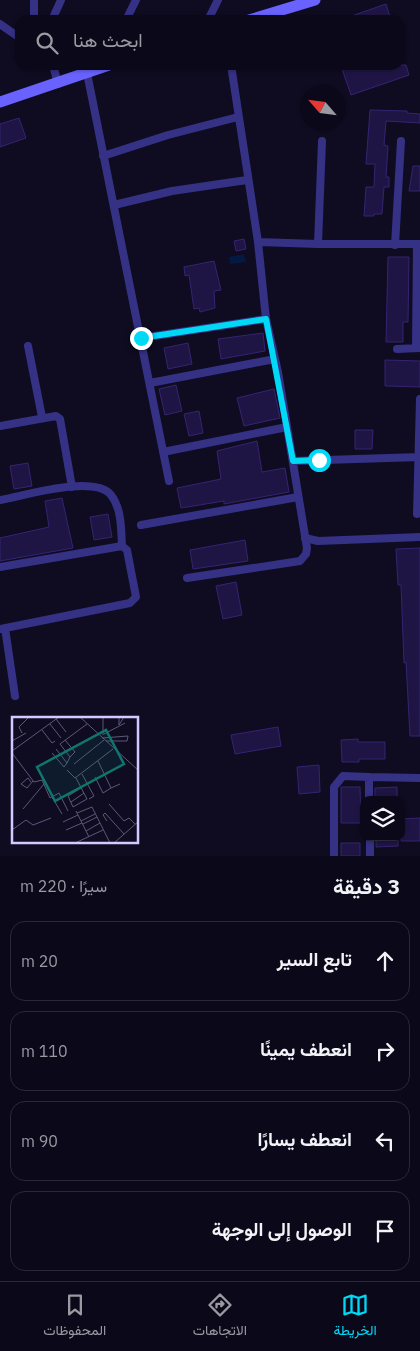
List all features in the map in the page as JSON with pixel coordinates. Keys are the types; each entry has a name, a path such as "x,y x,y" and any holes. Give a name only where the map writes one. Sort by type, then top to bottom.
{"main road":[{"path":"266,15 315,0"},
{"path":"0,102 58,84 94,70"}],"street":[{"path":"34,0 34,15"},
{"path":"54,15 61,0"},
{"path":"128,15 136,0"},
{"path":"210,15 218,0"},
{"path":"0,24 15,34"},
{"path":"54,70 58,84"},
{"path":"186,578 300,560 306,554 293,461 266,319 258,242 232,70"},
{"path":"86,73 169,481"},
{"path":"103,156 168,135 238,117"},
{"path":"395,245 401,140"},
{"path":"318,244 322,141"},
{"path":"114,205 172,191 247,180"},
{"path":"258,242 418,244 418,348 397,349"},
{"path":"141,338 266,319"},
{"path":"28,346 42,418"},
{"path":"150,383 275,359"},
{"path":"417,514 420,399"},
{"path":"0,426 56,416 60,419 72,486"},
{"path":"163,452 287,427"},
{"path":"293,461 418,457"},
{"path":"0,500 83,484 101,487 111,494 119,512 122,546 127,550 136,597 133,602 2,629 15,696"},
{"path":"141,526 298,497"},
{"path":"305,538 318,541 420,537"},
{"path":"0,567 122,546"},
{"path":"334,856 334,787 344,776 420,778"},
{"path":"369,777 369,796"},
{"path":"370,841 370,856"}],"water":[{"path":"244,254 246,262 230,264 229,257"}],"building":[{"path":"386,4 389,15 354,15"},
{"path":"406,65 409,75 351,95 342,70 405,70"},
{"path":"370,110 407,111 407,113 420,114 420,123 386,121 384,145 388,146 386,177 389,177 389,187 384,187 382,214 364,216 366,187 374,187 375,164 366,164"},
{"path":"19,118 26,138 0,147 0,124"},
{"path":"413,166 420,166 420,191 409,191"},
{"path":"244,239 246,249 236,251 234,241"},
{"path":"388,257 409,257 408,322 403,322 403,342 386,342"},
{"path":"214,261 221,290 214,291 215,308 200,312 199,308 194,309 189,275 185,276 184,267"},
{"path":"263,333 265,351 221,359 218,339"},
{"path":"188,343 192,364 168,369 164,348"},
{"path":"385,360 420,361 420,387 385,386"},
{"path":"176,385 182,411 165,415 159,389"},
{"path":"274,389 280,418 244,426 237,398"},
{"path":"199,411 203,433 189,436 184,414"},
{"path":"355,430 373,430 372,449 355,449"},
{"path":"257,441 262,472 285,468 289,492 224,504 224,501 181,508 177,488 221,479 217,451"},
{"path":"28,463 32,486 14,489 10,466"},
{"path":"62,498 73,548 0,561 0,538 49,527 45,501"},
{"path":"108,514 112,537 94,540 90,517"},
{"path":"245,540 248,561 193,569 190,550"},
{"path":"420,548 420,736 410,736 406,662 404,663 401,585 398,585 396,549"},
{"path":"236,582 242,615 223,619 216,586"},
{"path":"278,727 281,746 235,754 231,735"},
{"path":"358,739 358,742 385,742 385,759 359,759 359,762 342,762 341,740"},
{"path":"319,765 320,792 299,794 297,767"},
{"path":"341,787 360,787 360,823 341,823"},
{"path":"397,787 397,796 375,796 375,788"},
{"path":"420,818 420,841 405,841 405,819"},
{"path":"376,841 398,841 398,846 376,847"},
{"path":"341,843 360,843 360,856 341,856"}],"route":[{"path":"141,338 266,319 278,372 293,461 319,460"}]}
